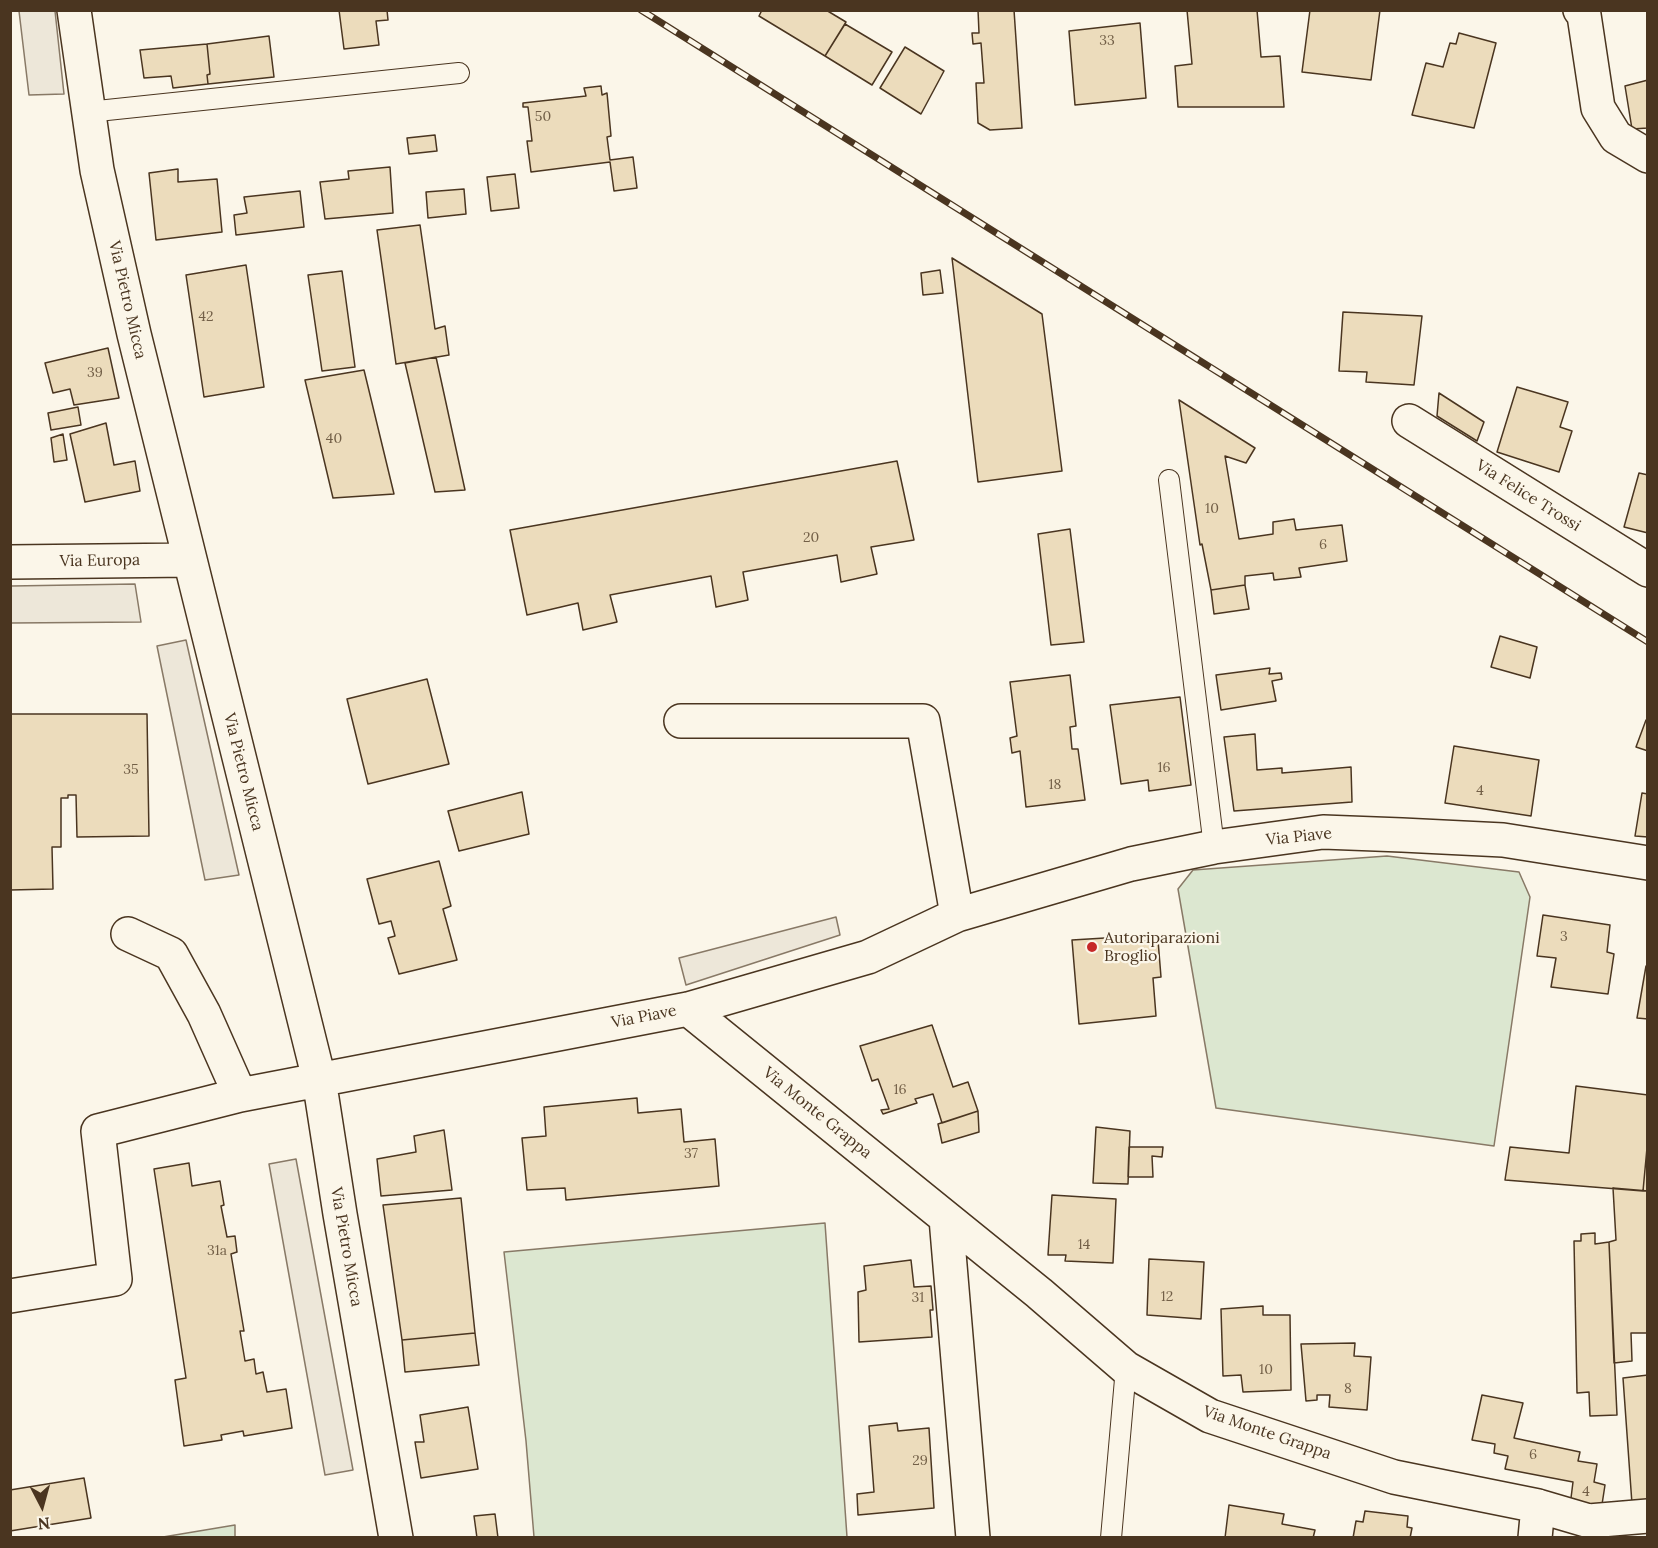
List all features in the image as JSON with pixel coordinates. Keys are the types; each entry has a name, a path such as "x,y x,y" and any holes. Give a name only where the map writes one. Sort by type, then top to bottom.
{"street":[{"name":"Via Pietro Micca","path":"74,10 97,170 131,322 319,1079 396,1538"},
{"path":"1580,10 1584,15 1598,108 1616,136 1647,156"},
{"name":"Via Felice Trossi","path":"1409,421 1647,570"},
{"name":"Via Europa","path":"10,562 190,560"},
{"path":"681,721 922,721 957,915"},
{"name":"Via Piave","path":"10,1296 115,1279 98,1131 240,1095 688,1009 868,957 957,915 1131,864 1214,847 1323,832 1503,840 1647,863"},
{"path":"128,934 171,954 204,1014 240,1095"},
{"name":"Via Monte Grappa","path":"688,1009 1039,1293 1126,1368 1210,1416 1536,1522 1589,1521 1647,1516"},
{"path":"946,1218 973,1538"}],"lane":[{"path":"88,112 459,73"},
{"path":"1169,480 1214,847"},
{"path":"1111,1538 1126,1368"}],"green space":[{"path":"1387,856 1519,872 1530,897 1494,1146 1216,1108 1178,889 1193,870"},
{"path":"825,1223 847,1537 534,1537 526,1441 504,1252"},
{"path":"235,1525 235,1537 163,1537"}],"shaded area":[{"path":"19,11 55,11 64,94 29,95"},
{"path":"135,584 141,622 11,623 11,586"},
{"path":"186,640 239,875 205,880 157,646"},
{"path":"836,917 840,935 686,985 679,958"},
{"path":"296,1159 353,1470 325,1475 269,1164"}],"building":[{"path":"339,10 387,10 388,20 376,21 379,45 344,49"},
{"path":"762,10 826,10 846,22 825,56 759,16"},
{"path":"978,10 1014,10 1022,128 990,130 978,123 976,83 984,83 981,43 973,44 972,33 979,33"},
{"path":"1187,10 1257,10 1261,57 1280,56 1284,107 1178,107 1175,66 1192,64"},
{"path":"1310,10 1380,10 1371,80 1302,72"},
{"path":"1140,23 1146,98 1075,105 1069,31"},
{"path":"845,24 892,52 872,85 825,56"},
{"path":"1459,33 1496,43 1474,128 1412,115 1426,63 1443,67 1450,43 1456,44"},
{"path":"269,36 274,77 208,84 207,75 210,74 207,44"},
{"path":"207,44 210,74 207,75 208,84 173,88 171,76 144,78 140,50"},
{"path":"905,47 944,71 921,114 880,88"},
{"path":"1648,80 1648,128 1632,129 1625,86"},
{"path":"601,86 602,95 607,93 611,136 607,137 610,160 633,157 637,188 614,191 610,162 531,172 527,141 532,141 528,107 523,107 523,103 586,96 584,88"},
{"path":"435,135 437,151 409,154 407,138"},
{"path":"390,167 393,213 325,219 320,182 349,179 348,171"},
{"path":"178,169 178,182 217,179 222,232 156,240 149,173"},
{"path":"515,174 519,208 491,211 487,177"},
{"path":"464,189 466,214 428,218 426,192"},
{"path":"300,191 304,227 236,235 234,215 247,213 244,197"},
{"path":"420,225 435,329 445,326 449,355 396,364 377,230"},
{"path":"952,258 1042,314 1062,471 978,482"},
{"path":"246,265 264,387 204,397 186,275"},
{"path":"940,270 943,293 923,295 921,273"},
{"path":"342,271 355,367 322,371 308,275"},
{"path":"1343,312 1422,316 1414,385 1366,382 1367,372 1339,371"},
{"path":"108,348 119,398 74,405 70,389 53,393 45,363"},
{"path":"436,357 465,490 435,492 405,363"},
{"path":"364,370 394,494 333,498 305,380"},
{"path":"1517,387 1568,402 1560,427 1572,431 1559,472 1497,452"},
{"path":"1439,393 1484,422 1477,441 1437,416"},
{"path":"1179,400 1255,448 1246,463 1225,456 1239,539 1273,534 1273,522 1294,519 1296,530 1342,525 1347,561 1299,568 1301,577 1274,580 1273,573 1245,576 1245,585 1211,590 1202,544 1200,545"},
{"path":"78,407 81,425 51,430 48,413"},
{"path":"106,423 114,465 135,461 140,491 85,502 70,434"},
{"path":"63,434 67,460 54,462 51,438"},
{"path":"897,461 914,540 871,547 877,574 841,582 837,555 743,572 748,600 716,607 711,576 610,595 617,622 583,630 578,603 527,615 510,530"},
{"path":"1639,473 1648,475 1648,533 1624,527"},
{"path":"1070,529 1084,642 1051,645 1038,534"},
{"path":"1245,585 1249,609 1214,614 1211,590"},
{"path":"1500,636 1537,647 1530,678 1491,667"},
{"path":"1270,668 1269,674 1281,673 1282,679 1272,681 1276,701 1221,710 1216,675"},
{"path":"1070,675 1076,726 1070,727 1072,749 1078,749 1085,800 1026,807 1020,751 1012,753 1010,738 1017,736 1010,682"},
{"path":"427,679 449,764 368,784 347,699"},
{"path":"1180,697 1191,785 1149,791 1148,780 1121,784 1110,705"},
{"path":"10,714 147,714 149,836 77,837 76,795 68,795 68,798 61,798 61,847 52,847 53,889 10,890"},
{"path":"1646,720 1648,721 1648,751 1636,747"},
{"path":"1255,734 1257,770 1282,768 1282,773 1351,767 1352,802 1234,811 1224,737"},
{"path":"1454,746 1539,760 1531,816 1445,803"},
{"path":"522,792 529,834 459,851 448,811"},
{"path":"1642,793 1648,794 1648,837 1635,836"},
{"path":"439,861 451,906 443,909 457,960 399,974 388,938 395,936 391,921 379,924 367,879"},
{"path":"1543,915 1610,925 1607,952 1614,954 1608,994 1551,987 1556,958 1537,956"},
{"path":"1138,936 1139,942 1158,940 1161,977 1153,978 1156,1016 1079,1024 1072,940"},
{"path":"1646,966 1648,966 1648,1019 1637,1018"},
{"path":"932,1025 953,1087 968,1082 978,1111 942,1123 933,1094 915,1099 917,1103 883,1114 881,1110 889,1109 878,1079 872,1081 860,1046"},
{"path":"1576,1086 1648,1095 1648,1137 1643,1191 1505,1180 1510,1147 1569,1153"},
{"path":"637,1098 638,1113 681,1109 684,1142 715,1139 719,1186 566,1200 565,1188 527,1190 522,1138 546,1136 544,1107"},
{"path":"978,1111 979,1132 942,1143 938,1124"},
{"path":"1096,1127 1130,1131 1128,1184 1093,1183"},
{"path":"444,1130 452,1190 381,1196 377,1159 416,1152 414,1136"},
{"path":"1648,1137 1648,1191 1643,1191"},
{"path":"1129,1147 1163,1147 1162,1157 1152,1156 1153,1177 1128,1177"},
{"path":"189,1163 192,1186 220,1181 224,1205 221,1206 227,1237 235,1236 237,1252 231,1254 244,1331 240,1331 245,1361 254,1359 256,1374 263,1372 267,1392 286,1389 292,1428 244,1436 243,1431 221,1435 222,1440 184,1446 175,1380 186,1378 154,1169"},
{"path":"1613,1188 1648,1191 1648,1333 1631,1333 1632,1361 1614,1363 1609,1242 1616,1240"},
{"path":"1052,1195 1116,1199 1113,1263 1065,1261 1066,1255 1048,1255"},
{"path":"461,1198 475,1333 402,1340 383,1205"},
{"path":"1595,1233 1595,1244 1609,1242 1617,1415 1590,1416 1589,1392 1577,1393 1574,1241 1581,1241 1581,1234"},
{"path":"1149,1259 1204,1262 1201,1319 1147,1315"},
{"path":"911,1260 914,1287 931,1286 932,1337 859,1342 858,1292 866,1290 864,1266"},
{"path":"1263,1306 1263,1315 1290,1315 1291,1390 1243,1392 1241,1375 1223,1376 1221,1309"},
{"path":"475,1333 479,1365 405,1372 402,1340"},
{"path":"1355,1343 1354,1356 1371,1357 1367,1410 1329,1407 1330,1395 1317,1395 1317,1400 1306,1401 1301,1344"},
{"path":"1648,1375 1648,1503 1632,1504 1623,1378"},
{"path":"1482,1395 1523,1403 1514,1438 1580,1452 1578,1461 1597,1464 1594,1482 1605,1485 1601,1511 1570,1506 1573,1482 1505,1469 1508,1456 1494,1453 1495,1444 1472,1440"},
{"path":"468,1407 478,1469 421,1478 415,1442 424,1442 420,1415"},
{"path":"897,1423 898,1431 929,1428 934,1508 858,1515 857,1494 874,1492 869,1426"},
{"path":"84,1478 91,1518 10,1531 10,1490"},
{"path":"1229,1505 1284,1514 1282,1524 1315,1530 1313,1538 1225,1538"},
{"path":"1365,1511 1408,1516 1407,1527 1412,1528 1410,1538 1353,1538 1356,1521 1363,1522"},
{"path":"495,1514 498,1538 477,1538 474,1516"}],"railway":[{"path":"641,10 1648,642"}],"place":[{"name":"Autoriparazioni Broglio","path":"1092,947"}]}
